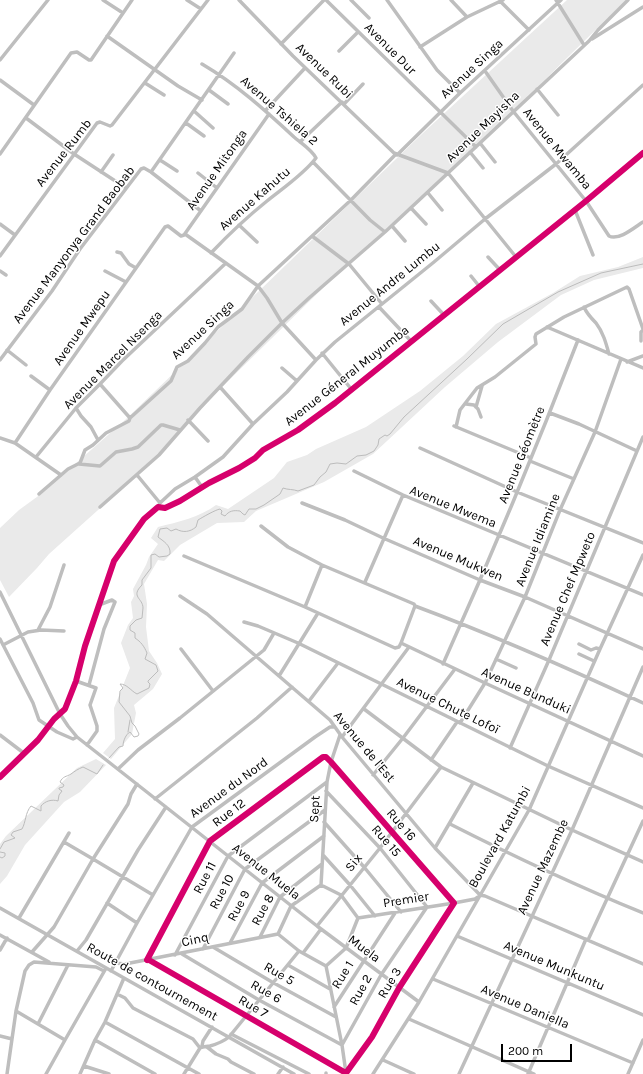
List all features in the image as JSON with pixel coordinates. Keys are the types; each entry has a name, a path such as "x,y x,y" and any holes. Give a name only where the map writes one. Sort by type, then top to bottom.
{"street":[{"path":"0,60 48,0"},
{"path":"103,0 123,13"},
{"path":"0,154 71,53 77,52 91,60 132,0"},
{"path":"187,0 201,9"},
{"name":"Avenue Rumb","path":"0,256 98,122 110,126 112,125 208,0"},
{"name":"Avenue Rubi","path":"239,0 305,68 396,154"},
{"path":"281,44 325,0"},
{"name":"Avenue Dur","path":"325,0 476,147"},
{"path":"351,0 369,18"},
{"path":"387,0 437,70 460,93"},
{"path":"451,0 467,17"},
{"path":"420,47 467,17 501,0 529,30"},
{"name":"Avenue Mayisha","path":"100,507 159,454 188,420 282,323 412,208 589,41 628,0"},
{"path":"559,1 584,45"},
{"name":"Avenue Singa","path":"39,494 68,469 81,462 85,450 109,431 126,424 130,418 170,381 177,367 188,361 211,338 218,327 242,309 258,286 351,200 396,154 559,1"},
{"path":"589,41 643,7"},
{"path":"338,51 358,32"},
{"path":"108,36 178,86 202,100"},
{"name":"Avenue Manyonya Grand Baobab","path":"0,360 140,169 144,168 151,172 234,53"},
{"name":"Avenue Tshiela 2","path":"202,64 219,74 266,110 316,157 313,162 385,232"},
{"path":"266,110 305,68"},
{"name":"Avenue Mwamba","path":"485,71 514,111 586,201 611,237 614,238 621,235 643,222"},
{"path":"0,80 34,106"},
{"path":"145,82 164,96"},
{"path":"300,142 363,84"},
{"name":"Avenue Andre Lumbu","path":"158,507 160,503 175,489 223,457 253,424 287,392 322,353 485,219 556,164 643,85"},
{"path":"537,89 558,115"},
{"path":"209,90 228,104"},
{"path":"194,111 214,128"},
{"name":"Avenue Mitonga","path":"182,235 269,114"},
{"path":"26,118 74,154 126,188"},
{"path":"186,123 204,136"},
{"path":"480,143 495,162"},
{"path":"470,152 483,168"},
{"name":"Avenue Géneral Muyumba","path":"158,507 165,508 179,502 202,487 239,468 255,458 266,448 298,430 352,390 586,201 643,153"},
{"path":"396,154 448,173 516,257"},
{"path":"101,172 113,155"},
{"path":"160,160 177,171"},
{"name":"Avenue Kahutu","path":"211,253 239,225 313,162"},
{"path":"151,172 201,210"},
{"path":"198,174 217,188"},
{"path":"428,193 442,210"},
{"path":"412,208 426,224"},
{"path":"574,210 593,255"},
{"path":"0,224 15,235"},
{"path":"239,225 257,242"},
{"name":"Avenue Mwepu","path":"15,443 50,390 166,226 182,235"},
{"path":"392,226 405,241"},
{"path":"182,235 226,263 258,286 282,323 316,360"},
{"path":"312,236 349,264 380,305 411,341"},
{"path":"117,252 121,253 129,264 136,268"},
{"path":"488,256 500,270"},
{"name":"Avenue Marcel Nsenga","path":"36,457 76,408 122,361 226,263"},
{"path":"0,271 6,275"},
{"path":"105,272 126,282"},
{"path":"471,276 479,286"},
{"path":"574,479 455,426 459,413 477,388 482,386 536,344 535,335 584,307 627,288 636,306 643,330 641,332 641,341"},
{"path":"431,301 444,315"},
{"path":"584,307 589,317 596,324 602,334 609,354"},
{"path":"547,327 643,368"},
{"name":"Avenue Géomètre","path":"443,664 499,536 578,340"},
{"path":"7,350 26,365"},
{"path":"322,353 352,390"},
{"path":"627,362 643,356"},
{"name":"Avenue Idiamine","path":"431,760 459,723 485,683 505,641 525,597 560,510 595,432 621,359"},
{"path":"282,368 297,381"},
{"path":"31,376 50,390"},
{"path":"100,384 130,418"},
{"path":"476,407 482,386"},
{"path":"220,387 253,424"},
{"path":"466,404 470,403 476,407 481,417"},
{"path":"76,408 80,416 90,424 98,440"},
{"path":"550,412 638,450 643,450"},
{"path":"188,420 208,441"},
{"path":"78,464 100,466 116,452 138,447 161,425 180,430"},
{"name":"Avenue Chef Mpweto","path":"510,748 549,660 643,437"},
{"path":"0,438 15,443 61,475"},
{"path":"420,448 517,492 643,543"},
{"path":"354,471 403,495"},
{"path":"137,475 160,503"},
{"path":"195,477 202,487"},
{"name":"Avenue Mwema","path":"365,582 403,495 643,595"},
{"name":"Avenue Mukwen","path":"302,503 345,520 480,580 525,597 643,649"},
{"path":"0,777 38,740 54,719 65,709 76,681 85,646 115,559 145,518 158,507"},
{"path":"261,526 288,547 338,573 365,582 414,604 415,606 505,641 643,703"},
{"name":"Boulevard Katumbi","path":"374,1074 419,1002 529,810 594,661 643,555"},
{"path":"184,556 305,607 393,647 398,647 401,643 415,606"},
{"path":"38,630 50,607 64,565"},
{"path":"305,607 322,565"},
{"path":"0,592 21,635"},
{"name":"Avenue de l'Est","path":"180,596 207,614 330,720 341,736 435,848 480,895"},
{"path":"89,685 104,630 115,602 112,600 99,605"},
{"path":"279,676 298,643 318,613"},
{"name":"Avenue Chute Lofoï","path":"244,622 258,626 298,643 510,748 643,808"},
{"path":"3,645 21,635 38,630 64,631"},
{"path":"118,769 138,750 264,650 274,633"},
{"name":"Avenue Muela","path":"21,635 60,714 77,737 317,926"},
{"path":"0,638 33,703 37,716 48,727 67,737 73,739 77,737"},
{"name":"Avenue Bunduki","path":"401,643 443,664 643,756"},
{"path":"579,644 591,650 596,648 600,649"},
{"name":"Sept","path":"321,885 326,791 331,762 341,736 364,709 409,647"},
{"path":"181,649 213,691"},
{"path":"579,654 594,661"},
{"path":"496,659 516,668"},
{"path":"309,701 338,663"},
{"name":"Avenue Mazembe","path":"458,1074 572,830 643,668"},
{"path":"373,775 455,669"},
{"path":"76,681 96,688 90,705 97,726 96,732 87,745"},
{"path":"155,799 257,718 292,687"},
{"path":"364,709 441,767 529,810 643,862"},
{"name":"Avenue du Nord","path":"111,970 192,827 315,737 330,727 334,727"},
{"path":"0,735 24,754"},
{"name":"Rue 12","path":"148,960 210,841 323,757 326,757 331,762"},
{"name":"Rue 16","path":"331,762 454,903"},
{"name":"Six","path":"317,926 380,848 441,767"},
{"name":"Rue 11","path":"174,955 228,856 327,782"},
{"path":"435,848 473,783"},
{"path":"32,952 54,927 92,859 128,804 131,794 137,784"},
{"name":"Rue 15","path":"326,791 380,848 427,907"},
{"path":"77,951 86,940 122,877 166,807"},
{"name":"Rue 10","path":"203,949 245,869 325,810"},
{"path":"529,1073 567,983 643,821"},
{"path":"324,822 401,912"},
{"path":"450,824 505,852 643,913"},
{"path":"19,918 70,833"},
{"name":"Rue 9","path":"230,943 262,883 324,836"},
{"path":"64,842 153,895"},
{"path":"323,855 375,916"},
{"name":"Rue 8","path":"260,937 280,896 322,864"},
{"path":"321,885 341,895 358,918 346,948 326,966 301,952 278,934 291,906 321,885"},
{"path":"480,895 643,964"},
{"name":"Premier","path":"358,918 454,903 475,899 480,895"},
{"path":"107,903 137,923"},
{"name":"Rue 3","path":"346,1074 372,1037 399,988 454,903"},
{"name":"Rue 2","path":"342,1045 381,974 427,907"},
{"name":"Route de contournement","path":"0,908 77,951 105,969 111,970 212,1027 230,1035 294,1074"},
{"name":"Rue 1","path":"334,1008 395,913"},
{"name":"Muela","path":"317,926 419,1002"},
{"path":"203,1047 222,1042 230,1035 272,982 321,929"},
{"path":"0,934 50,963"},
{"name":"Cinq","path":"115,963 125,964 182,954 278,934"},
{"name":"Avenue Munkuntu","path":"457,936 643,1015"},
{"path":"0,950 7,938"},
{"name":"Rue 5","path":"213,947 272,982 336,1017"},
{"name":"Rue 6","path":"182,954 259,1000 342,1045"},
{"name":"Rue 7","path":"148,960 346,1074"},
{"path":"6,1074 16,1012 27,967 34,962 105,969 46,1074"},
{"path":"38,1024 68,965"},
{"path":"288,965 330,989"},
{"path":"326,966 342,1045 346,1074"},
{"path":"80,1074 124,978"},
{"name":"Avenue Daniella","path":"432,978 547,1028 633,1063"},
{"path":"117,994 125,998 134,1008 193,1039 203,1047 254,1074"},
{"path":"16,1012 65,1040"},
{"path":"409,1018 534,1074"},
{"path":"105,1022 199,1074"},
{"path":"184,1074 203,1047 203,1042 212,1027"},
{"path":"230,1035 309,1074"},
{"path":"0,1036 12,1039"},
{"path":"95,1040 153,1074"},
{"path":"628,1074 643,1040"},
{"path":"383,1060 414,1074"},
{"path":"84,1066 109,1074"},
{"path":"290,1071 293,1066"},
{"path":"278,1074 283,1068"}],"shaded area":[{"path":"567,0 626,0 513,111 324,287 219,390 146,467 49,554 9,597 0,580 0,528 125,420 423,133"},
{"path":"643,257 643,268 594,280 561,295 498,342 445,387 373,454 324,482 256,511 244,522 217,523 180,545 164,561 158,560 144,584 147,604 146,627 149,651 162,674 153,689 134,705 136,713 132,734 111,759 103,753 115,739 114,708 130,668 121,643 128,625 133,618 131,602 134,596 133,589 149,557 158,544 151,538 158,527 196,516 216,505 228,509 274,478 287,462 307,455 316,449 366,427 420,391 463,356 496,324 553,293 580,276 618,267"},
{"path":"96,759 106,765 80,792 64,802 25,845 7,876 0,884 0,844 6,836 77,768"}],"waterway":[{"path":"109,758 119,747 123,746 125,738 130,732 134,737 138,736 139,734 132,723 130,716 119,702 120,691 123,688 120,684 127,686 137,694 149,688 150,684 148,681 158,671 156,665 145,659 147,653 141,643 135,638 135,633 130,630 130,626 136,620 142,618 143,608 137,592 142,585 142,580 151,568 151,555 155,554 159,557 170,554 168,546 158,537 160,529 167,528 171,531 176,529 181,531 189,531 196,527 198,520 220,509 222,511 221,514 225,516 231,511 240,511 245,515 249,509 256,509 280,494 283,488 298,491 314,485 326,472 330,464 346,464 357,456 366,455 374,451 378,445 379,439 390,434 404,417 503,324 558,292 601,273 643,264"},
{"path":"128,732 130,720"},
{"path":"0,849 4,842 15,838 11,835 13,832 22,829 31,806 41,811 41,806 44,803 51,800 58,801 59,795 62,791 59,788 63,787 64,785 60,782 63,778 83,767 97,774 103,765"},
{"path":"0,852 5,853 5,856 2,858 0,857"}],"cycle path":[{"path":"0,777 38,740 54,719 65,709 76,681 85,646 114,561 144,519 158,507 165,508 180,501 209,483 239,468 255,458 263,450 298,430 335,403 586,201 643,153"},
{"path":"147,960 210,841 323,757 326,757 331,762 454,903 399,988 372,1037 346,1073 149,960"}]}
